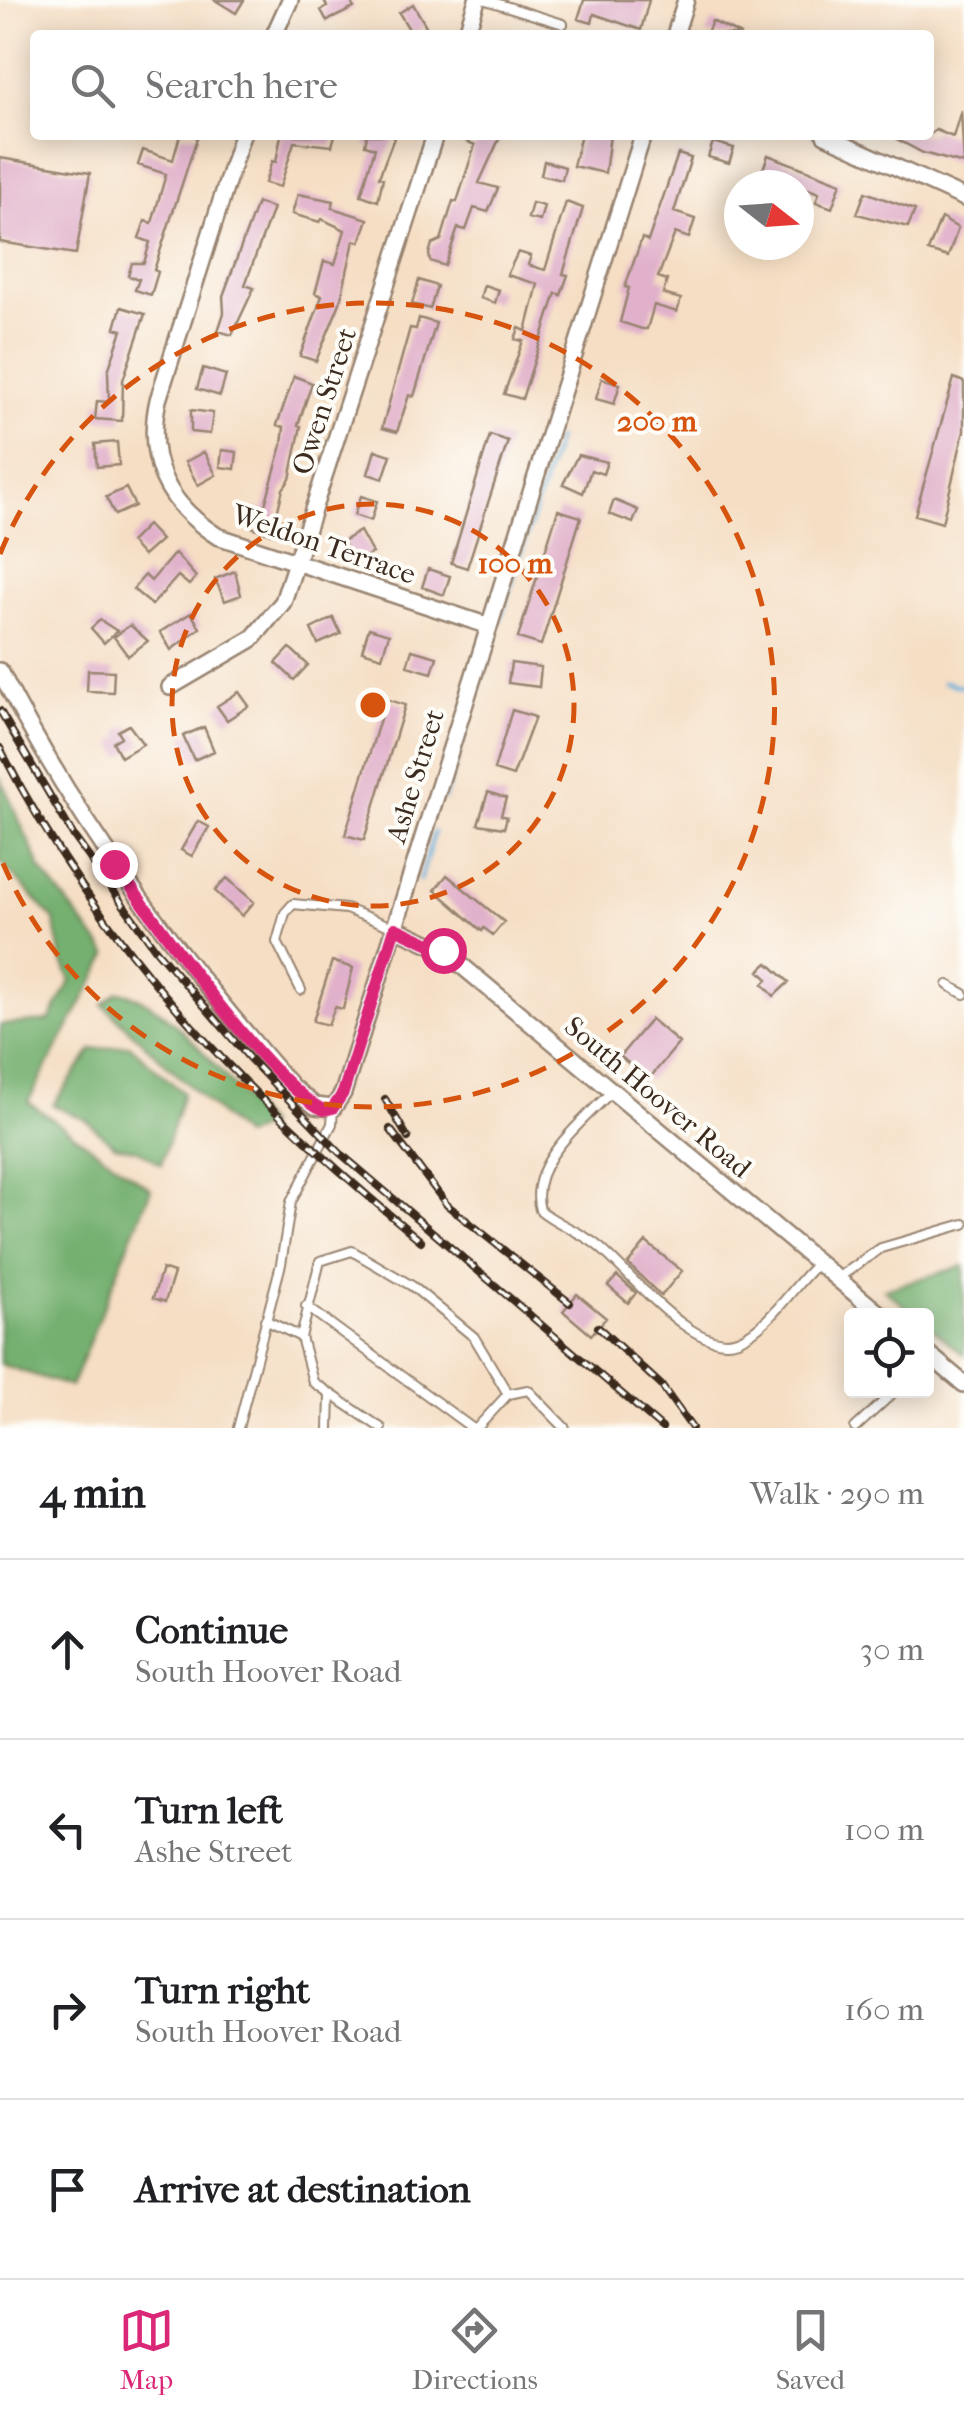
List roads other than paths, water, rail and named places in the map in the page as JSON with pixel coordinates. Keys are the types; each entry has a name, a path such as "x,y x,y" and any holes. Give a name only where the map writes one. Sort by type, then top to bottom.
{"street":[{"path":"276,30 290,0"},
{"path":"468,30 477,0"},
{"path":"677,30 686,0"},
{"name":"Weldon Terrace","path":"240,140 158,400 152,442 160,474 189,516 232,543 488,626"},
{"name":"Owen Street","path":"170,687 264,629 283,602 432,140"},
{"name":"Ashe Street","path":"333,1108 343,1093 641,140"},
{"path":"836,140 964,198"},
{"path":"0,671 47,762 149,912 292,1087 315,1106 333,1108"},
{"name":"South Hoover Road","path":"395,928 443,950 873,1308"},
{"path":"934,1362 964,1384"}],"lane":[{"path":"486,0 563,24"},
{"path":"300,990 277,942 285,913 293,904 346,909 395,928"},
{"path":"948,985 964,994"},
{"path":"611,1092 564,1142 541,1175 536,1195 540,1210 599,1246 699,1336 720,1344 739,1339 758,1327 818,1263"},
{"name":"Ashe Street","path":"238,1428 291,1202 332,1124 333,1108"},
{"path":"838,1278 880,1248 964,1224"},
{"path":"382,1428 312,1382 301,1337 320,1261 352,1251 412,1286 474,1337 508,1394"},
{"path":"306,1306 475,1428 508,1394 528,1390 565,1428"},
{"path":"265,1320 301,1337"},
{"path":"329,1428 330,1396"},
{"path":"855,1428 887,1398"}],"waterway":[{"path":"444,799 557,439"},
{"path":"944,682 964,687"},
{"path":"420,881 434,832"}],"railway":[{"path":"0,711 75,838 156,950 249,1058 340,1153 662,1428"},
{"path":"0,748 41,823 86,892 184,1017 295,1131 421,1241"},
{"path":"385,1099 408,1138"},
{"path":"390,1129 447,1205 570,1303"},
{"path":"598,1327 661,1385 692,1428"}]}
